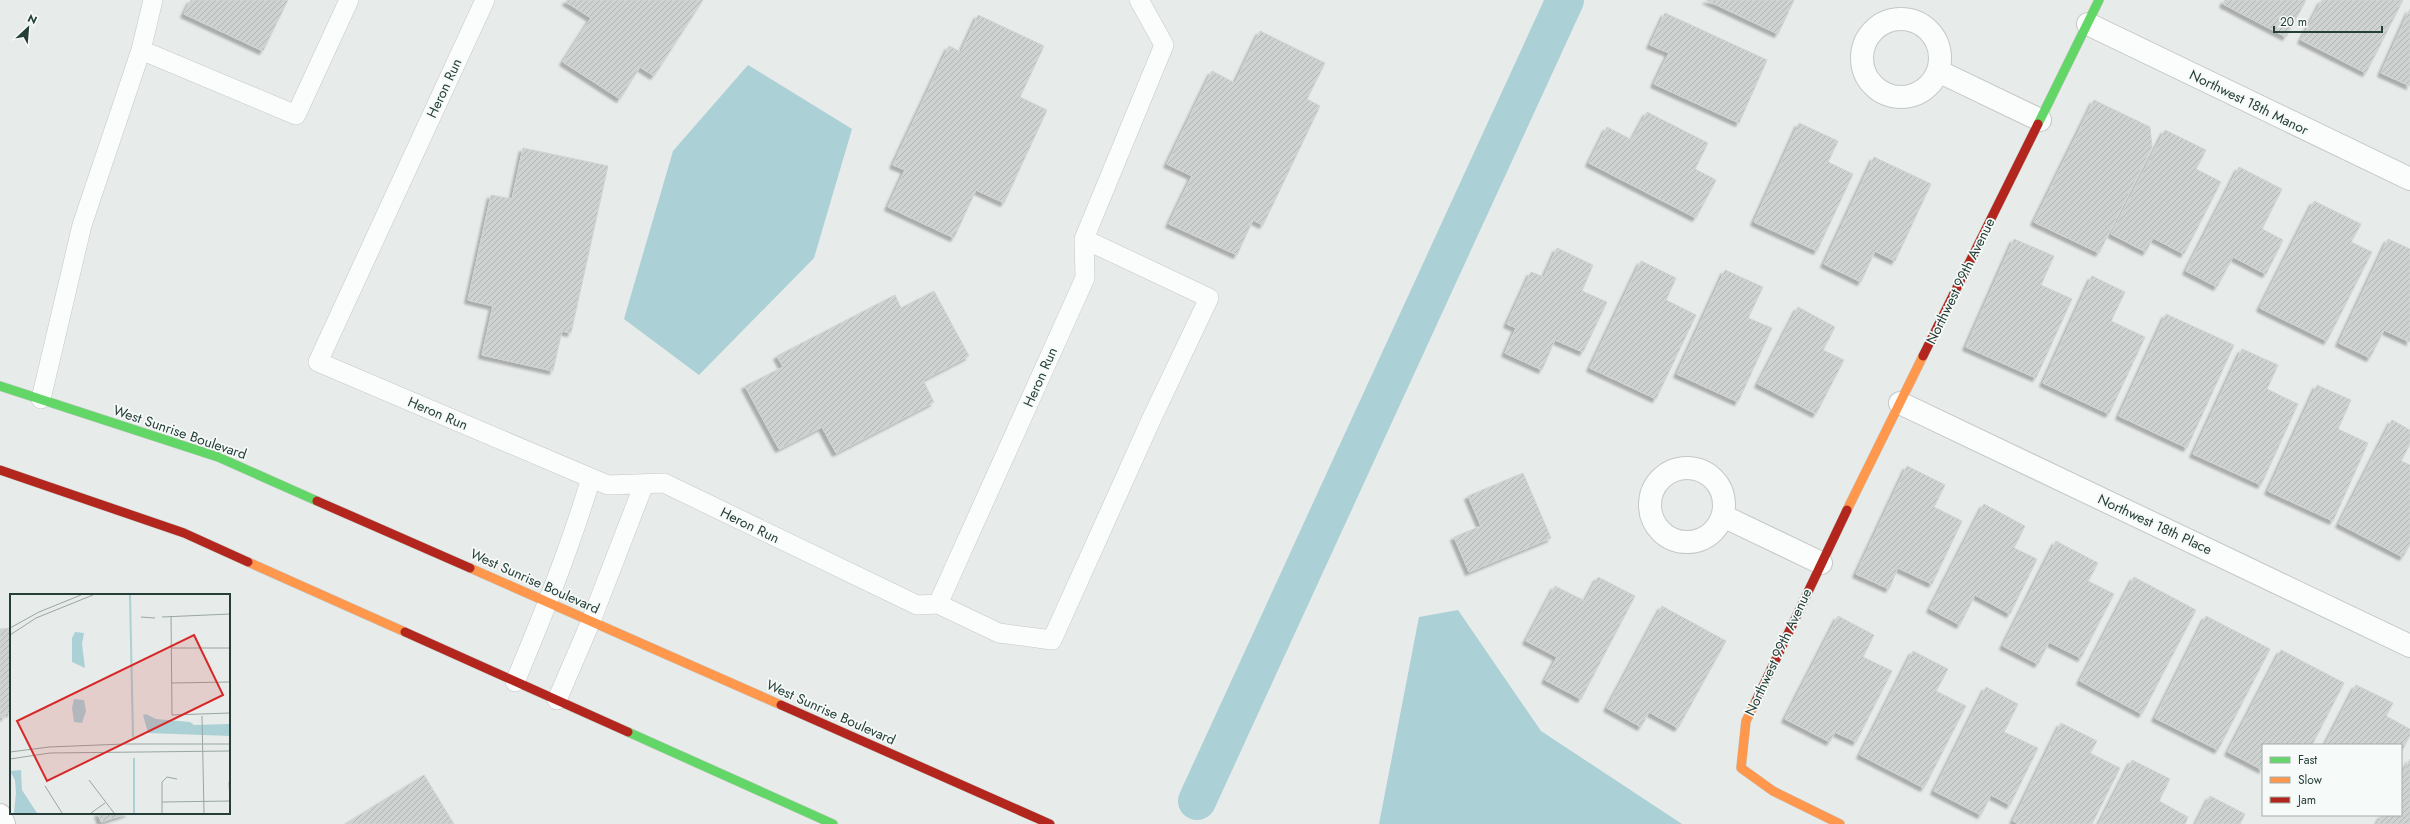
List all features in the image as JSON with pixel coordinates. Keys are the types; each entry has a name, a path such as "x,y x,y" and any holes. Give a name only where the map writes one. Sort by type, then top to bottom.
{"main road":[{"name":"Northwest 99th Avenue","path":"1840,824 1773,791 1741,768 1746,721 1821,563 2099,0"},
{"name":"West Sunrise Boulevard","path":"0,386 218,457 1050,824"},
{"path":"0,470 184,533 832,824"}],"street":[{"name":"Northwest 18th Manor","path":"2088,24 2410,179"},
{"path":"1938,71 2040,120"},
{"name":"Northwest 18th Place","path":"1900,403 2410,646"},
{"path":"1723,516 1821,563"},
{"path":"0,815 4,824"}],"lane":[{"path":"41,399 82,225 141,50 154,0"},
{"path":"141,50 296,115 349,0"},
{"name":"Heron Run","path":"485,0 318,362 608,485 664,483 917,606 938,604 1085,278 1084,239 1164,45 1139,0"},
{"path":"938,604 999,634 1052,640 1151,420 1209,298 1084,239"},
{"path":"515,682 548,602 577,523 591,478"},
{"path":"557,700 591,622 644,484"}],"water":[{"path":"748,65 852,129 814,258 699,375 624,319 673,151"},
{"path":"1458,610 1541,731 1682,824 1379,824 1419,617"}],"building":[{"path":"191,0 288,0 263,51 184,14"},
{"path":"567,0 703,0 654,76 640,67 620,99 563,62 591,18 566,2"},
{"path":"1706,0 1794,0 1778,34"},
{"path":"2225,0 2306,0 2286,37 2223,4"},
{"path":"2322,0 2403,0 2366,73 2301,40"},
{"path":"2410,9 2410,86 2381,73"},
{"path":"1665,13 1767,60 1739,123 1654,84 1669,53 1650,45"},
{"path":"978,15 1044,46 1020,97 1047,110 1004,203 976,190 954,238 888,207 905,170 893,165 949,46 961,52"},
{"path":"1260,31 1325,63 1307,99 1320,106 1263,225 1253,220 1237,255 1169,224 1192,176 1167,164 1212,71 1235,83"},
{"path":"2094,100 2150,127 2152,147 2099,253 2034,222"},
{"path":"1647,112 1708,143 1695,169 1716,180 1696,218 1589,163 1607,127 1632,140"},
{"path":"1799,123 1838,141 1828,162 1853,174 1817,251 1754,222"},
{"path":"2165,130 2206,150 2196,169 2221,182 2184,254 2153,238 2146,252 2111,234"},
{"path":"523,148 608,166 571,333 562,331 553,371 482,355 493,306 468,300 491,195 512,199"},
{"path":"1874,157 1931,184 1895,261 1875,251 1861,282 1824,264"},
{"path":"2239,167 2282,189 2262,229 2283,240 2266,274 2233,257 2217,287 2186,271"},
{"path":"2314,201 2361,224 2351,242 2372,252 2327,341 2260,308"},
{"path":"2014,239 2054,256 2041,285 2072,299 2036,378 1966,347"},
{"path":"2388,239 2410,249 2410,342 2384,330 2370,358 2339,343"},
{"path":"1557,248 1593,265 1582,291 1607,302 1583,352 1555,340 1542,370 1505,353 1516,328 1507,324 1531,272 1544,277"},
{"path":"1641,261 1676,278 1666,300 1696,315 1656,399 1590,368"},
{"path":"1725,270 1763,287 1748,318 1772,328 1738,402 1677,374"},
{"path":"2092,276 2125,292 2111,321 2145,337 2109,414 2043,383"},
{"path":"934,291 969,356 923,380 934,402 836,453 822,427 779,449 745,386 783,367 777,356 895,295 901,308"},
{"path":"1798,307 1835,327 1823,350 1844,360 1816,414 1758,384"},
{"path":"2166,314 2234,345 2187,448 2119,416"},
{"path":"2242,349 2278,365 2267,389 2298,404 2261,485 2193,454"},
{"path":"2317,385 2351,400 2338,429 2368,443 2333,521 2268,491"},
{"path":"2392,420 2410,430 2410,444 2401,461 2410,465 2410,544 2403,557 2339,524"},
{"path":"1907,466 1945,485 1934,507 1962,521 1932,584 1898,568 1889,589 1856,574"},
{"path":"1523,473 1551,538 1469,572 1454,537 1481,526 1468,496"},
{"path":"1984,504 2025,526 2014,548 2037,559 2010,614 1975,595 1960,625 1930,609"},
{"path":"2056,541 2098,563 2088,581 2114,594 2081,658 2049,642 2038,664 2003,646"},
{"path":"1598,577 1635,596 1581,699 1545,680 1557,657 1526,641 1555,586 1585,601"},
{"path":"2134,577 2196,610 2142,714 2080,681"},
{"path":"1662,606 1726,641 1678,728 1649,712 1641,727 1607,708"},
{"path":"1838,616 1874,635 1863,657 1892,671 1856,742 1835,732 1830,742 1785,719"},
{"path":"2206,616 2270,649 2218,750 2155,718"},
{"path":"10,628 10,713 5,713 5,717 0,717 0,629"},
{"path":"2281,650 2344,683 2313,744 2282,744 2278,742 2277,744 2262,744 2262,769 2228,752"},
{"path":"1913,651 1948,669 1936,691 1966,706 1924,788 1860,755"},
{"path":"2356,685 2393,703 2386,716 2410,729 2410,735 2402,751 2402,744 2326,744"},
{"path":"1986,687 2018,704 2004,732 2038,748 2010,805 1991,795 1981,815 1934,791"},
{"path":"2061,723 2097,741 2090,753 2120,768 2092,824 2019,824 2013,821"},
{"path":"2410,759 2410,824 2377,824 2381,816 2402,816 2402,775"},
{"path":"2132,760 2170,779 2159,801 2188,817 2185,824 2099,824"},
{"path":"424,775 454,824 345,824"},
{"path":"2210,796 2245,814 2240,824 2196,824"},
{"path":"98,814 126,814 101,822"}],"waterway":[{"path":"1197,801 1565,0"}],"traffic: fast":[{"path":"2038,124 2099,0"},
{"path":"0,386 218,457 317,501"},
{"path":"628,732 833,824"}],"traffic: slow":[{"path":"1847,510 1923,356"},
{"path":"248,562 405,632"},
{"path":"470,568 781,705"},
{"path":"1756,701 1746,721 1741,768 1773,791 1840,824"}],"traffic: jam":[{"path":"1923,356 2038,124"},
{"path":"0,470 184,533 248,562"},
{"path":"317,501 470,568"},
{"path":"1756,701 1847,510"},
{"path":"405,632 628,732"},
{"path":"781,705 1050,824"}]}
